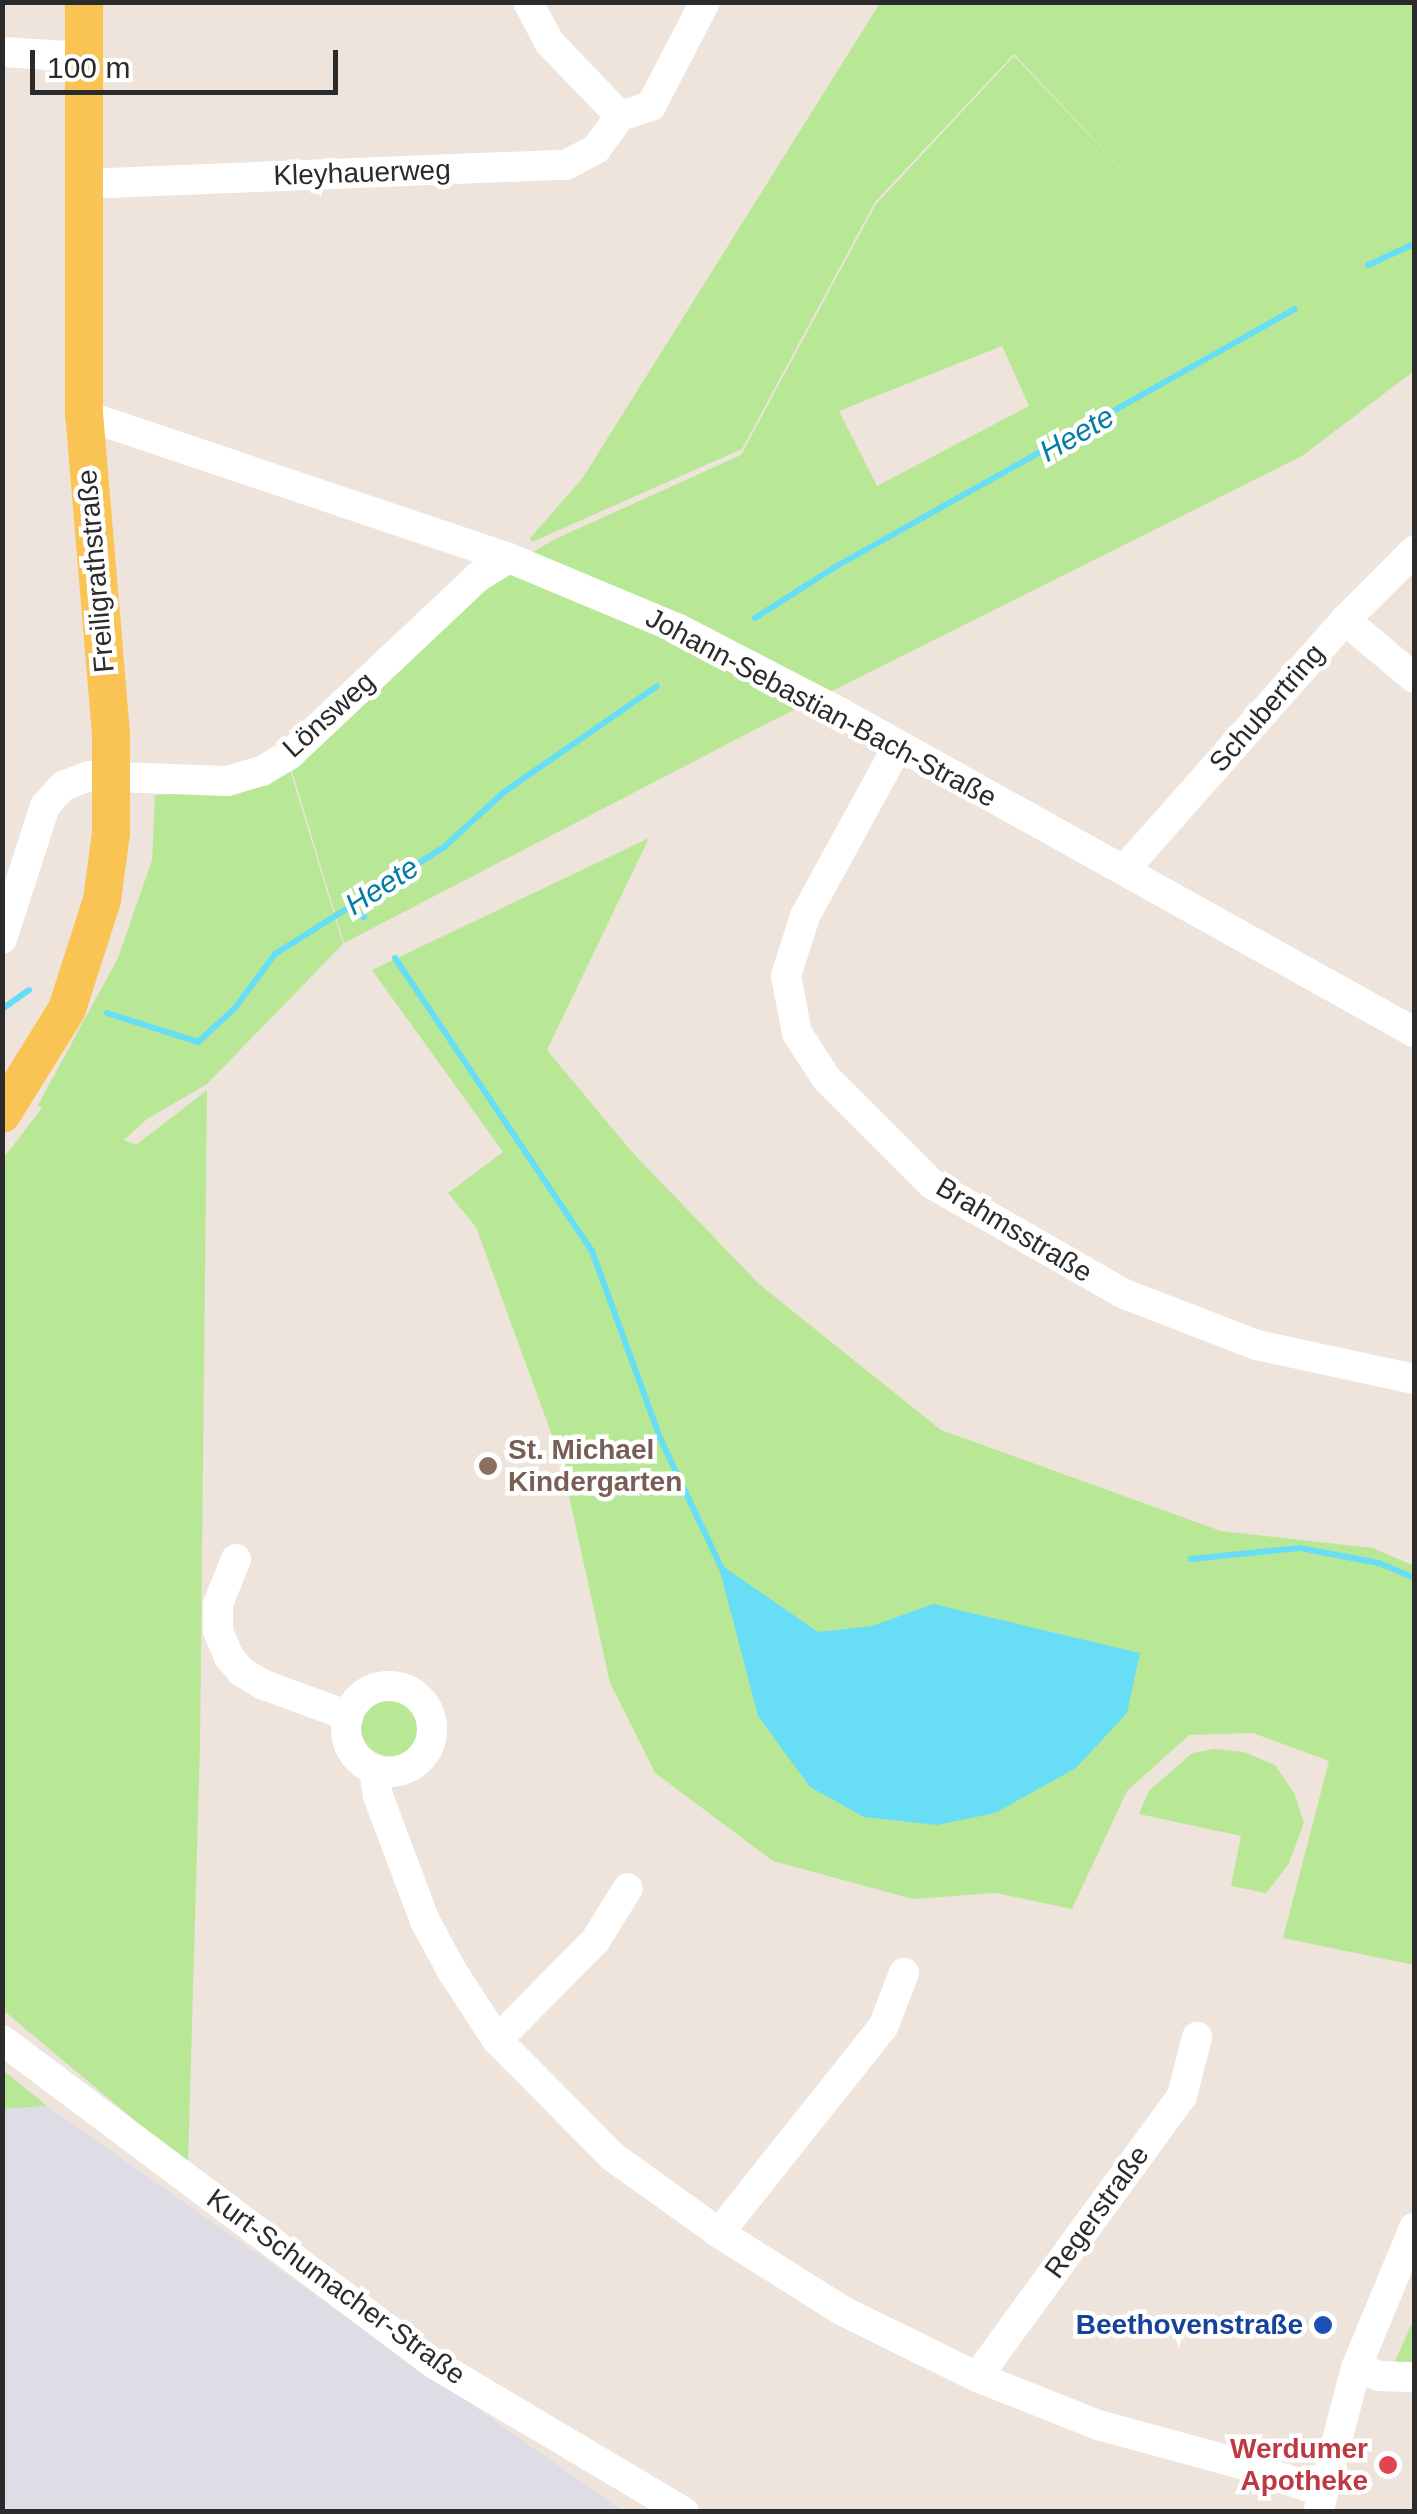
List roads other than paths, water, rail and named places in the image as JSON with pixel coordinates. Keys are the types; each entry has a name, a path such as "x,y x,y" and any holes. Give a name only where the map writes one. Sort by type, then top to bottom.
{"main road":[{"name":"Freiligrathstraße","path":"2,1114 67,1009 87,957 108,866 113,774 84,414 84,2"}],"street":[{"path":"528,2 549,42 620,116"},
{"name":"Kleyhauerweg","path":"84,184 566,165 596,149 620,116 651,106 705,2"},
{"path":"2,52 83,56"},
{"name":"Johann-Sebastian-Bach-Straße","path":"84,414 509,558 679,629 1414,1032"},
{"name":"Schubertring","path":"1124,870 1345,620 1414,551"},
{"name":"Lönsweg","path":"2,939 44,806 63,786 90,776 113,774 228,781 262,771 289,755 478,577 509,558"},
{"path":"1345,620 1414,678"},
{"name":"Brahmsstraße","path":"898,746 805,916 786,976 797,1032 826,1078 932,1184 1122,1293 1257,1345 1414,1379"},
{"path":"236,1559 218,1604 218,1631 228,1657 264,1685 348,1716"},
{"path":"391,1686 414,1694 430,1714 431,1740 415,1764 388,1772 374,1769 362,1763 348,1742 348,1716 365,1694 391,1686"},
{"path":"374,1769 378,1796 425,1921 498,2040 613,2157 719,2233 842,2311 977,2377 1098,2424 1238,2463 1321,2502 1356,2368 1414,2228"},
{"path":"498,2040 596,1941 628,1888"},
{"path":"719,2233 883,2026 904,1973"},
{"name":"Regerstraße","path":"977,2377 1182,2096 1197,2037"},
{"name":"Kurt-Schumacher-Straße","path":"2,2040 433,2363 684,2512"},
{"path":"1356,2368 1380,2376 1414,2377"}],"water":[{"path":"724,1567 818,1632 872,1626 933,1604 1140,1653 1127,1713 1076,1768 995,1813 937,1825 864,1817 810,1787 758,1716 720,1571"}],"waterway":[{"name":"Heete","path":"1368,265 1414,244"},
{"name":"Heete","path":"755,618 835,567 1295,309"},
{"name":"Heete","path":"107,1013 198,1042 234,1009 275,954 444,847 504,792 657,686"},
{"path":"349,909 364,917"},
{"path":"395,958 592,1251 660,1438 722,1569"},
{"name":"Heete","path":"2,1009 29,990"},
{"path":"1191,1559 1300,1548 1379,1563 1414,1578"}],"place":[{"name":"St. Michael Kindergarten","path":"488,1466"},
{"name":"Beethovenstraße","path":"1323,2325"},
{"name":"Werdumer Apotheke","path":"1388,2465"}]}
